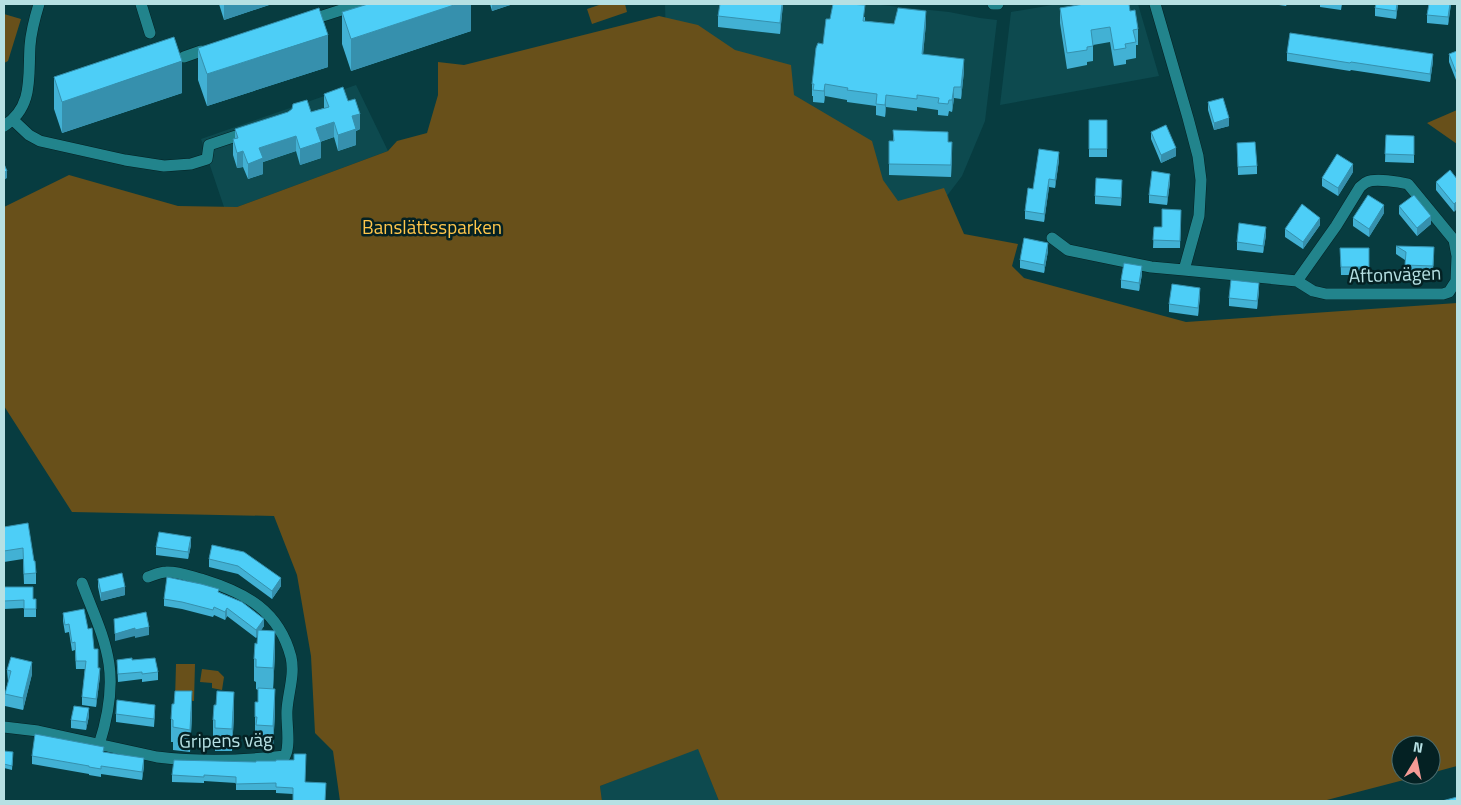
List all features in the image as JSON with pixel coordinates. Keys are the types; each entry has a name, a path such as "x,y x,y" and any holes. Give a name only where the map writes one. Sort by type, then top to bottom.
{"street":[{"path":"39,4 30,44 29,87 25,102 8,123 29,135 40,141 126,160 164,166 192,164 206,159 208,145 260,128"},
{"path":"141,4 150,33"},
{"path":"297,24 332,8 360,4"},
{"path":"993,4 998,4"},
{"path":"1155,4 1198,156 1201,180 1199,216 1184,270"},
{"path":"184,57 201,51 218,51 227,48"},
{"name":"Aftonvägen","path":"1052,238 1068,250 1151,267 1296,281 1313,291 1326,294 1443,294 1449,292 1456,281 1457,256 1454,240 1408,184 1401,182 1365,182 1296,281"},
{"name":"Gripens väg","path":"4,727 175,759 241,760 284,756 288,749 287,709 292,666 285,641 276,624 266,611 256,603 218,584 176,572 164,572 148,577"},
{"path":"82,583 109,662 110,690 99,745"}],"shaded area":[{"path":"665,4 871,4 949,12 997,20 985,121 962,176 943,201 672,268"},
{"path":"1058,4 1138,4 1159,76 1000,105 1011,12"},
{"path":"356,85 388,151 237,207 224,207 201,139"},
{"path":"698,748 719,801 602,801 600,786"}],"green space":[{"path":"602,4 625,4 627,12 592,24 587,9"},
{"path":"4,14 21,19 8,61 4,63"},
{"name":"Banslättssparken","path":"659,16 698,25 735,50 791,65 794,95 872,141 883,180 898,201 944,188 964,234 1018,244 1012,266 1024,278 1186,322 1457,303 1457,766 1441,770 1441,735 1391,735 1391,783 1323,801 719,801 698,749 600,786 602,801 340,801 333,751 315,733 311,656 297,575 274,516 72,512 4,406 4,207 69,175 178,206 237,207 388,151 397,141 427,133 438,95 438,62 464,65"},
{"path":"1457,110 1457,144 1427,123"},
{"path":"176,664 195,664 194,701 175,700"},
{"path":"202,669 218,671 224,677 222,690 212,688 212,683 200,682"}],"building":[{"path":"368,4 457,4 351,39 342,12"},
{"path":"720,4 782,4 780,23 718,16"},
{"path":"833,4 865,5 863,21 894,24 898,8 926,11 922,54 964,59 961,87 954,87 952,100 949,100 948,104 938,103 939,98 917,95 917,99 886,95 885,105 876,104 877,94 847,90 848,88 825,84 824,91 813,90 816,48 818,43 823,44 826,19 830,19"},
{"path":"1084,4 1129,4 1130,11 1135,10 1138,29 1133,30 1136,42 1125,44 1126,48 1114,50 1110,27 1091,30 1093,46 1087,47 1087,50 1067,53 1060,8"},
{"path":"1376,4 1397,4 1396,11 1375,8"},
{"path":"1429,4 1450,4 1448,17 1427,15"},
{"path":"319,8 328,35 207,74 198,48"},
{"path":"1290,33 1433,54 1430,74 1287,53"},
{"path":"174,37 182,61 62,102 54,77"},
{"path":"1457,51 1457,71 1456,72 1449,54"},
{"path":"343,87 348,101 355,99 360,114 352,116 356,129 338,135 334,122 316,128 321,142 300,149 296,136 259,148 263,158 248,164 243,151 237,153 233,139 238,138 235,129 288,112 292,109 293,104 307,100 311,112 329,107 324,94"},
{"path":"1223,98 1229,118 1214,123 1208,102"},
{"path":"1089,120 1107,120 1107,149 1089,149"},
{"path":"1166,125 1176,148 1161,155 1151,132"},
{"path":"893,130 948,132 948,142 952,142 951,165 889,164 889,141 894,141"},
{"path":"1386,135 1414,136 1414,155 1385,154"},
{"path":"1255,142 1257,166 1238,167 1237,143"},
{"path":"1039,149 1059,152 1055,180 1049,179 1044,214 1025,211 1028,188 1033,189"},
{"path":"1337,154 1353,164 1338,188 1322,178"},
{"path":"1450,170 1457,179 1457,201 1454,204 1436,182"},
{"path":"1152,171 1170,174 1167,197 1149,195"},
{"path":"1096,178 1122,180 1121,198 1095,196"},
{"path":"1368,195 1384,205 1369,229 1353,218"},
{"path":"1414,195 1431,216 1417,228 1399,206"},
{"path":"1302,204 1320,218 1303,242 1285,229"},
{"path":"1162,209 1181,210 1180,241 1153,240 1154,227 1162,227"},
{"path":"1239,223 1266,227 1263,246 1237,242"},
{"path":"1024,238 1048,243 1044,265 1020,260"},
{"path":"1396,246 1434,247 1433,266 1405,265 1406,252"},
{"path":"1340,248 1369,248 1369,267 1341,267"},
{"path":"1124,263 1142,266 1139,283 1121,280"},
{"path":"1231,280 1259,283 1257,301 1229,298"},
{"path":"1172,284 1200,288 1198,308 1169,304"},
{"path":"28,523 36,573 24,574 23,548 4,551 4,527"},
{"path":"159,532 191,537 188,552 156,547"},
{"path":"212,545 244,552 281,578 272,591 238,566 209,559"},
{"path":"122,573 125,587 101,593 98,579"},
{"path":"167,577 219,589 218,592 242,602 264,619 256,630 227,608 225,612 214,607 213,610 164,599"},
{"path":"4,587 33,587 33,599 36,599 36,609 24,609 24,600 4,601"},
{"path":"84,609 88,629 92,628 94,649 98,649 98,668 100,668 96,699 82,697 86,661 76,661 75,642 72,643 69,624 65,625 63,613"},
{"path":"146,612 149,627 135,630 135,628 115,634 114,619"},
{"path":"258,630 275,631 273,668 256,667 256,659 254,659"},
{"path":"11,657 32,662 23,698 5,694 11,671 7,670"},
{"path":"132,658 132,660 155,658 158,672 118,674 117,660"},
{"path":"258,688 275,689 273,726 256,725 255,702 258,702"},
{"path":"175,691 192,691 190,730 173,727 173,720 171,719"},
{"path":"217,691 234,692 232,729 215,728 215,720 213,720"},
{"path":"117,700 155,705 154,719 116,714"},
{"path":"74,706 89,708 86,722 71,720"},
{"path":"35,734 104,747 103,752 144,758 142,772 101,766 101,769 32,756"},
{"path":"4,751 13,752 12,766 4,764"},
{"path":"294,754 306,754 305,782 326,783 325,801 293,801 293,788 276,787 276,783 236,784 236,777 172,775 174,760 276,761 294,760"},
{"path":"1457,797 1457,801 1442,801"}]}
